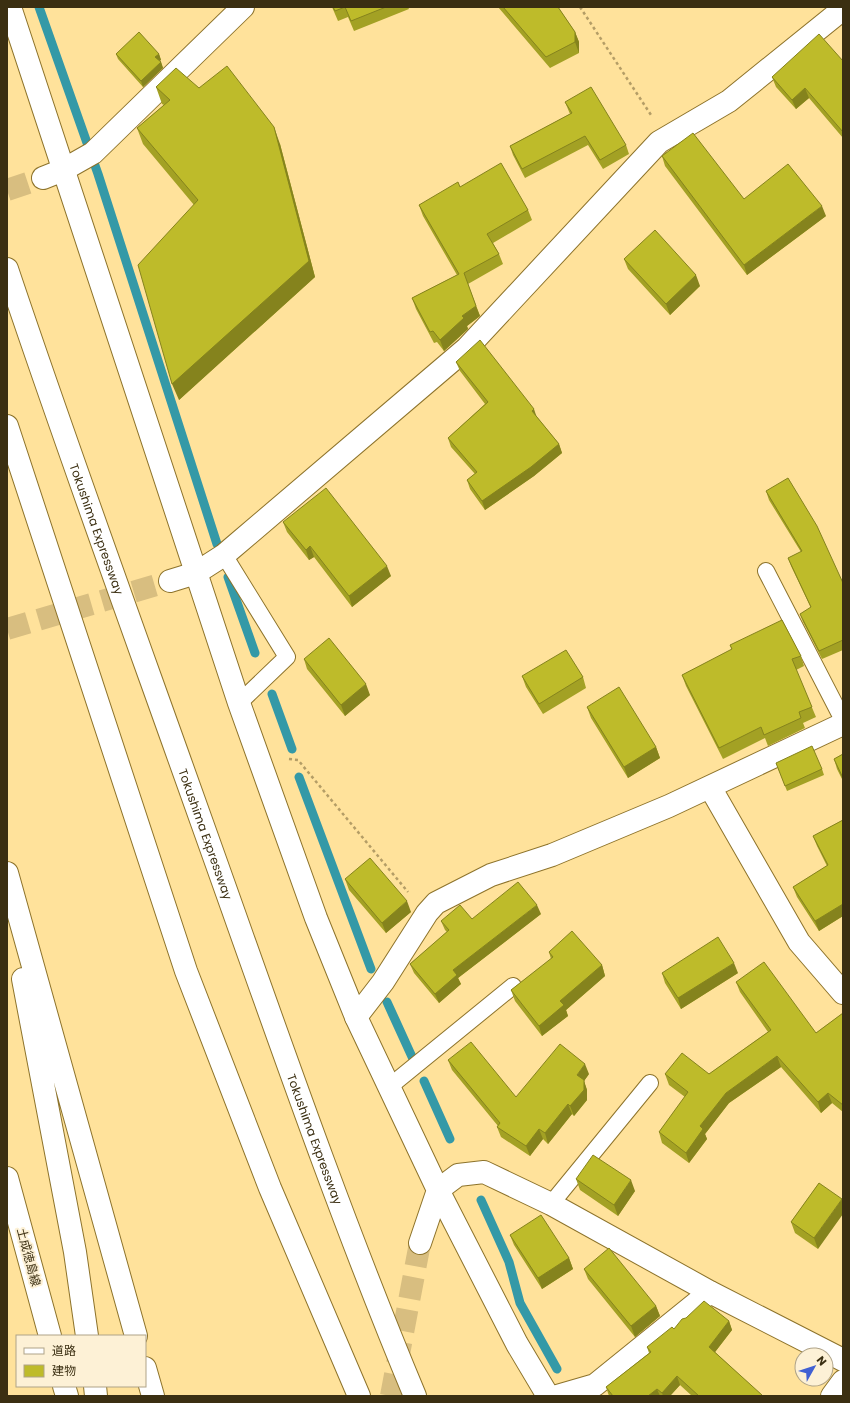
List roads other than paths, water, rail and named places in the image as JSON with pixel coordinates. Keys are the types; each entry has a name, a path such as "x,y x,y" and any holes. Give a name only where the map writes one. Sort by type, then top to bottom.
{"main road":[{"path":"10,7 53,174 196,573 239,703 316,918 356,1017 438,1190 517,1344 548,1396"},
{"path":"53,174 90,155 243,7"},
{"path":"170,581 196,573 224,555 467,348 659,142 729,101 843,9"},
{"name":"Tokushima Expressway","path":"7,269 296,1085 389,1334 415,1396"},
{"path":"7,426 186,971 270,1188 360,1396"},
{"path":"356,1017 384,982 427,913 436,904 492,875 552,855 710,787 843,724"},
{"path":"710,787 799,942 843,993"},
{"path":"7,873 136,1335"},
{"path":"7,894 75,1252 87,1335"},
{"path":"420,1243 438,1190 458,1175 484,1172 551,1204 710,1292 843,1360"},
{"name":"土成徳島線","path":"7,1178 50,1335"},
{"path":"557,1396 595,1384 710,1292"},
{"path":"146,1372 153,1396"},
{"path":"832,1396 843,1381"}],"lane":[{"path":"224,555 287,658 239,703"},
{"path":"766,571 843,720"},
{"path":"389,1087 513,986"},
{"path":"551,1204 650,1083"}],"waterway":[{"path":"39,7 98,174 217,544"},
{"path":"228,577 255,653"},
{"path":"272,694 292,749"},
{"path":"299,777 371,969"},
{"path":"387,1002 413,1059"},
{"path":"424,1081 450,1139"},
{"path":"481,1200 509,1262 520,1303 557,1369"}],"tunnel":[{"path":"7,190 43,178"},
{"path":"7,629 170,581"},
{"path":"391,1396 420,1243"}]}
